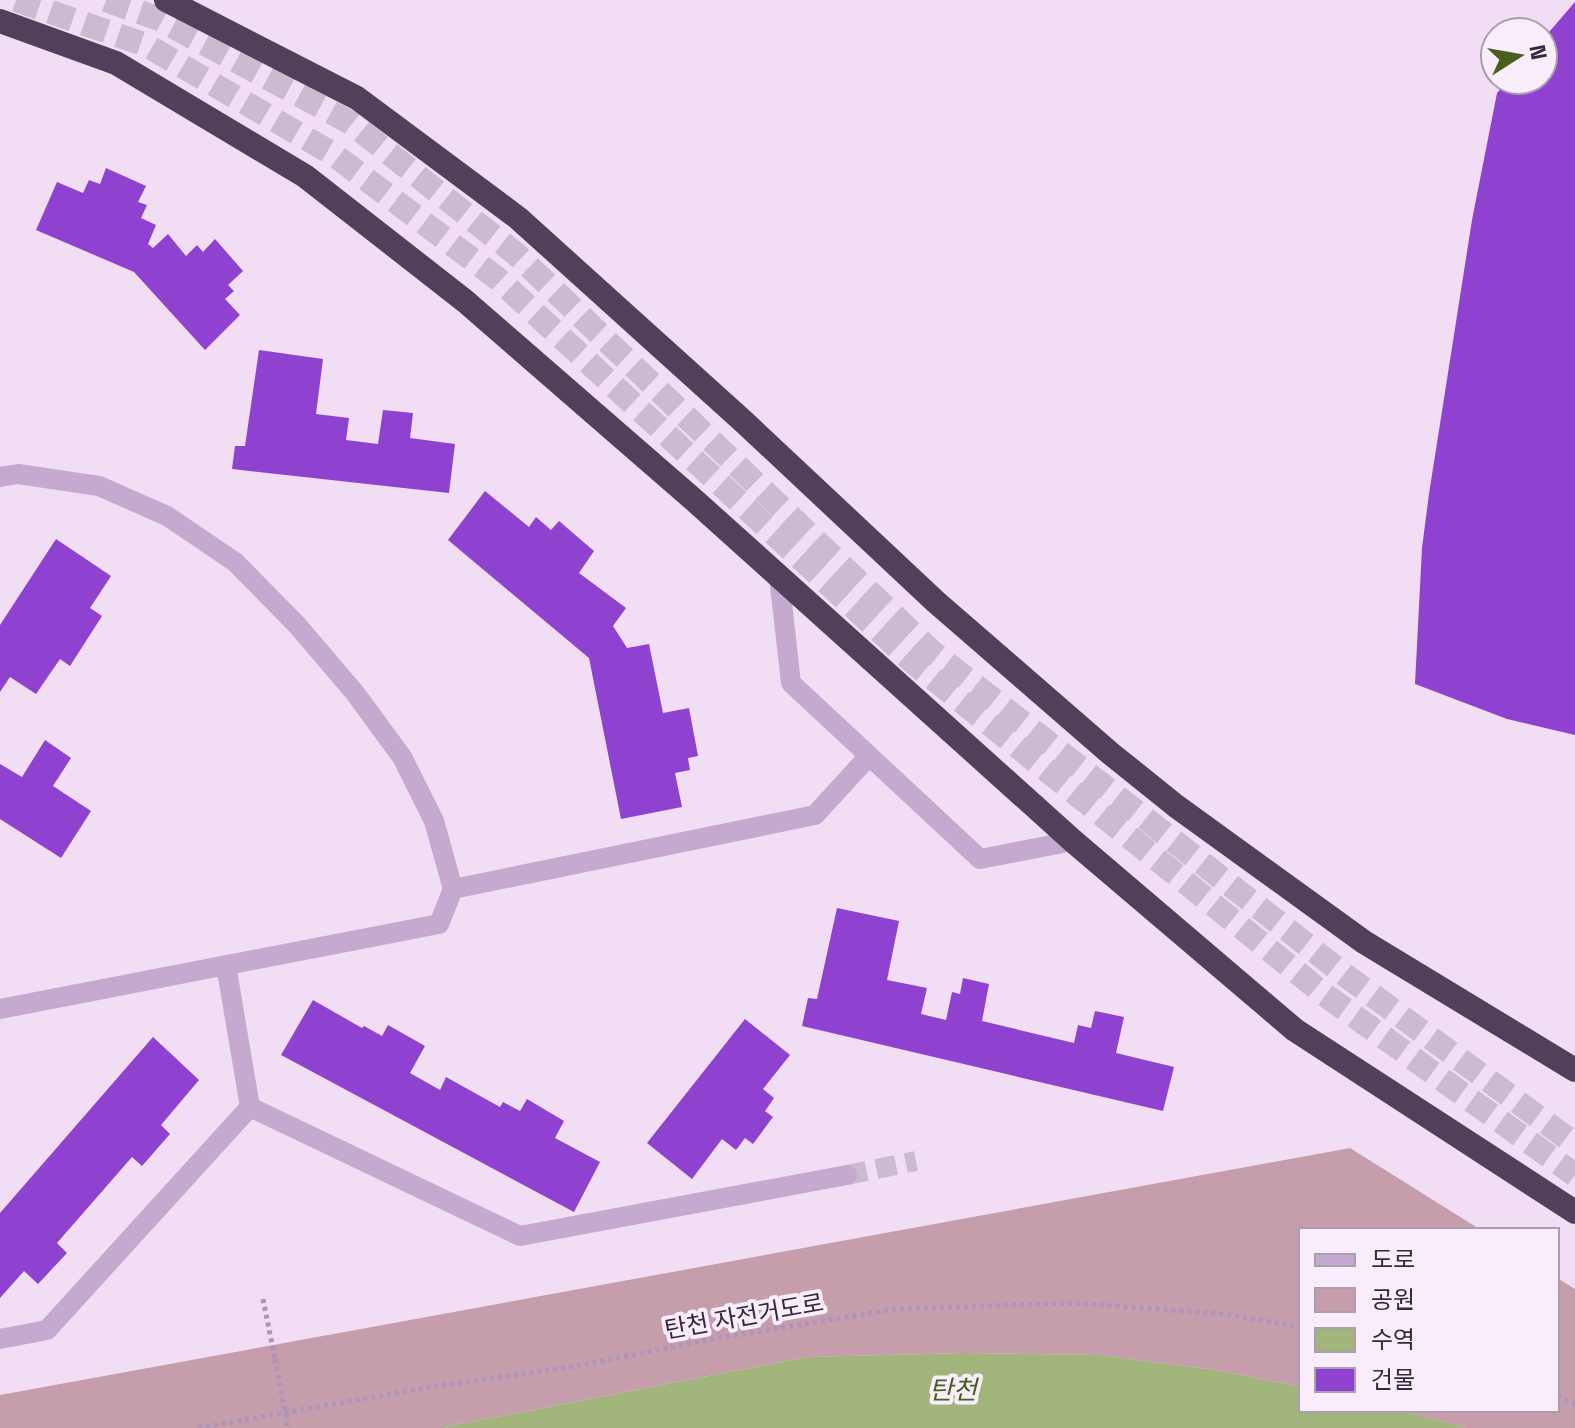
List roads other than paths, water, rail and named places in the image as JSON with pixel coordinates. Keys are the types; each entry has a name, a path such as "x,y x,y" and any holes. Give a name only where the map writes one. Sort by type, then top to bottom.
{"highway":[{"path":"166,0 357,98 518,218 744,422 936,602 1121,762 1176,806 1364,942 1575,1070"},
{"path":"0,21 116,63 305,176 465,301 694,500 1073,841 1295,1030 1575,1212"}],"lane":[{"path":"0,477 18,474 99,486 167,516 235,562 297,625 355,693 402,757 434,821 453,889 439,924 0,1009"},
{"path":"779,577 791,683 980,859 1073,841"},
{"path":"453,889 815,815 868,757"},
{"path":"226,965 250,1107"},
{"path":"250,1107 520,1236 847,1175"},
{"path":"0,1339 47,1330 250,1107"}],"water":[{"name":"탄천","path":"965,1353 1097,1355 1215,1370 1299,1387 1299,1412 1407,1412 1467,1428 439,1428 807,1357"}],"tunnel":[{"path":"16,0 146,45 333,154 498,279 914,663 1325,995 1575,1175"},
{"path":"106,0 159,19 351,123 516,254 931,651 1349,978 1575,1144"},
{"path":"847,1175 916,1161"}]}
